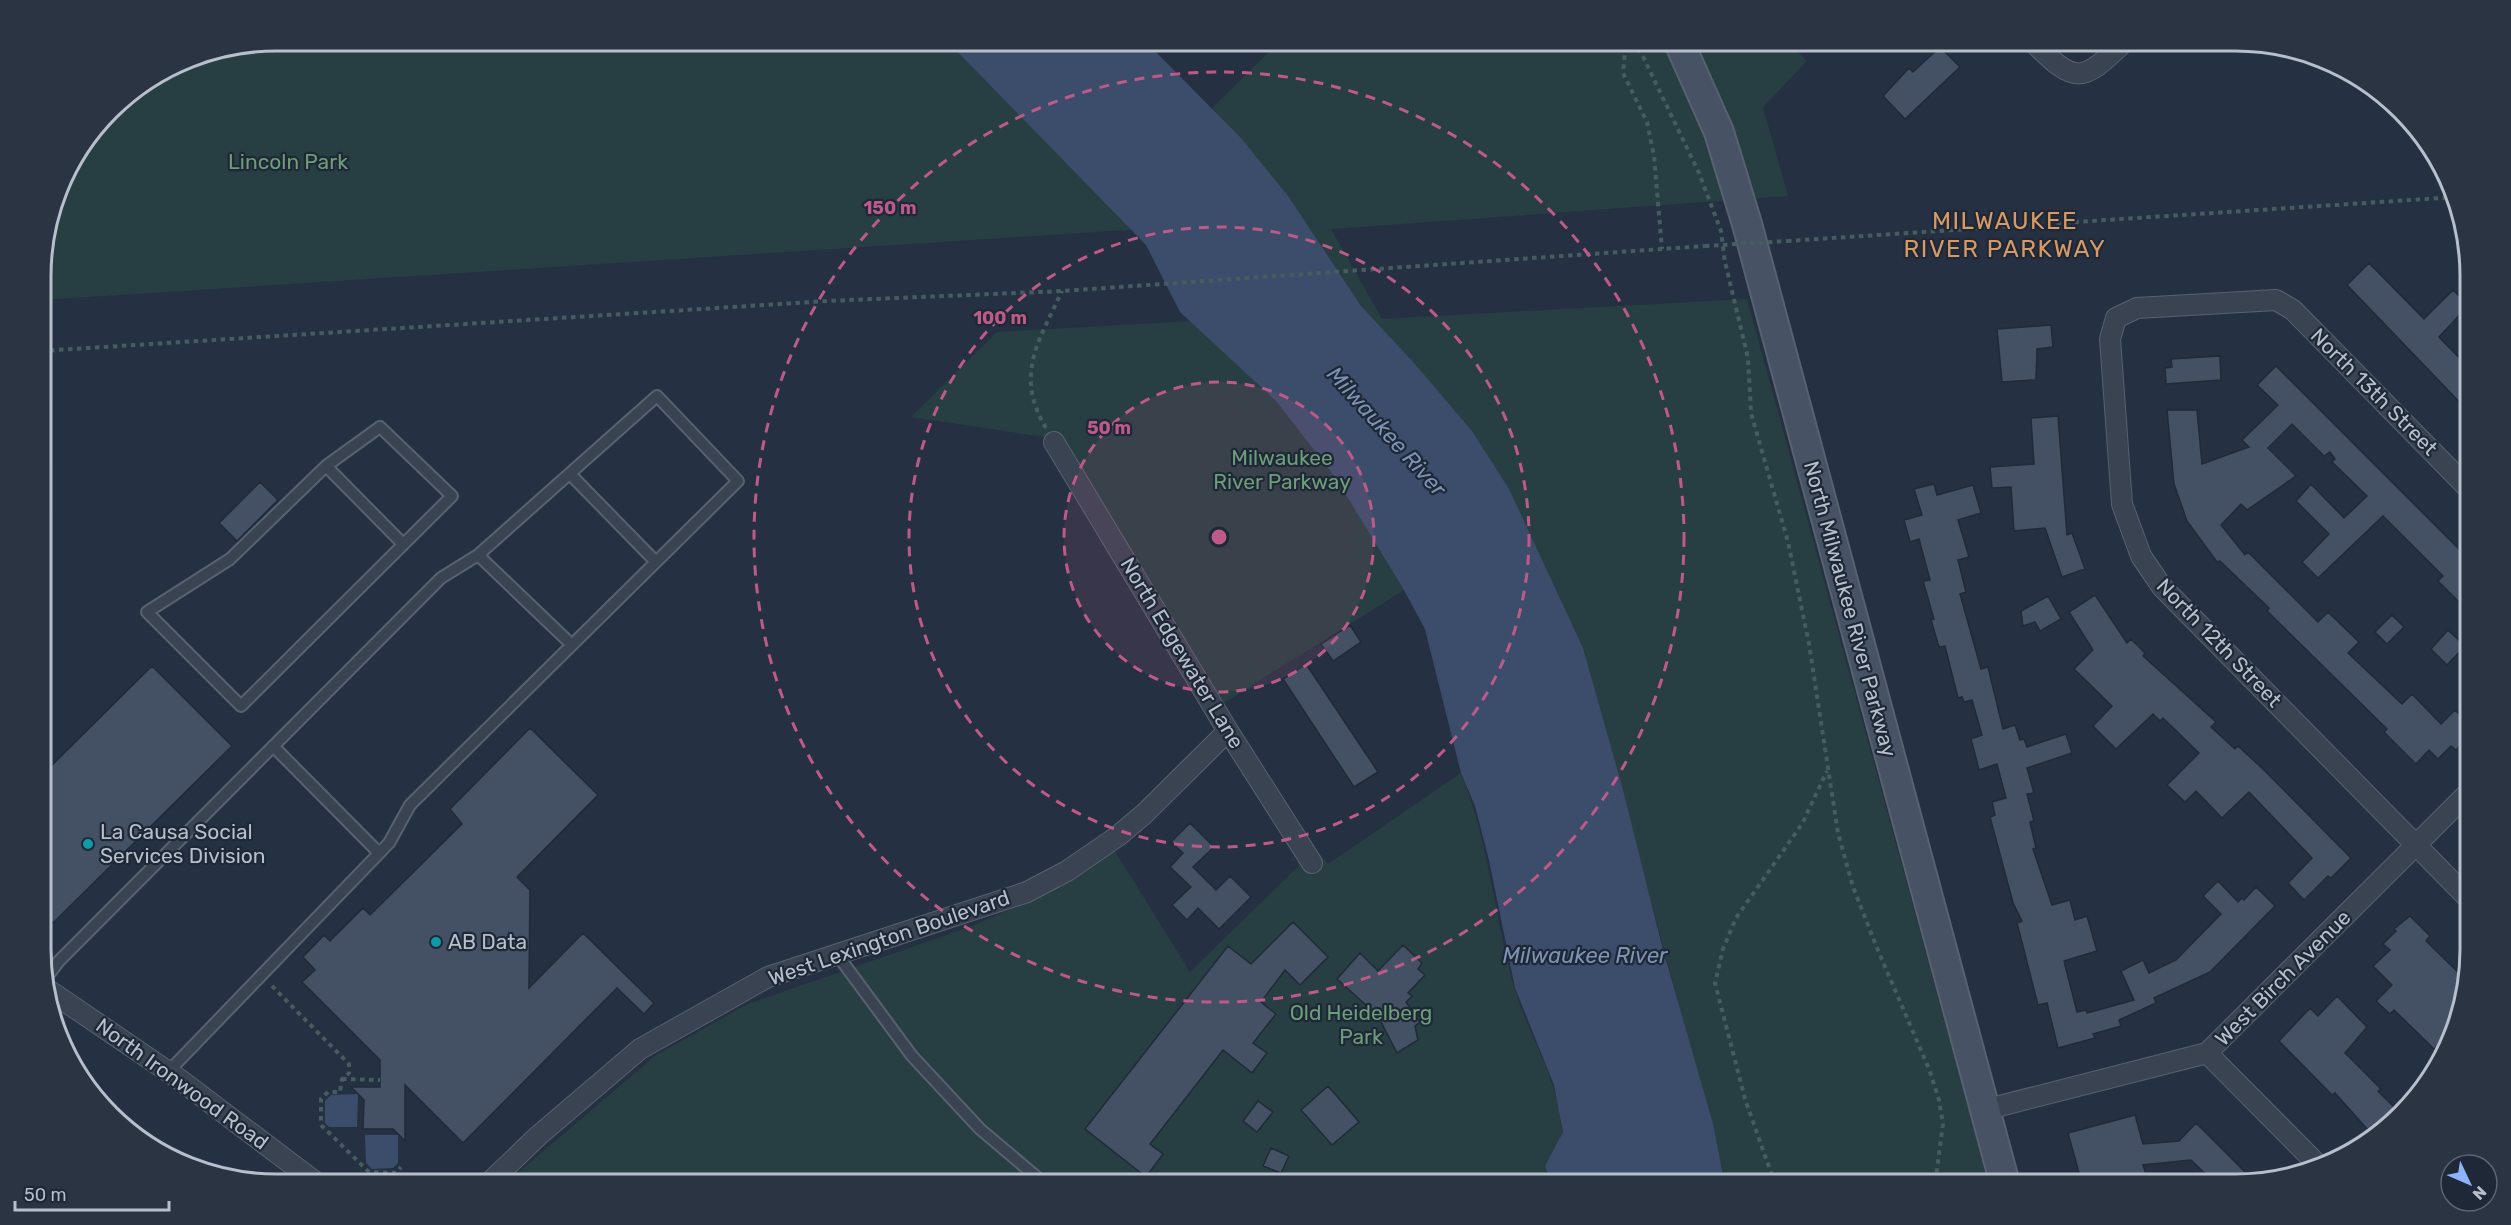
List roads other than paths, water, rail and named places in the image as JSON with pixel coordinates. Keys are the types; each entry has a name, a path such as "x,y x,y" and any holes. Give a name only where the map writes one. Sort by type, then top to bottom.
{"street":[{"name":"North Milwaukee River Parkway","path":"1683,51 1719,132 1747,224 2002,1174"},
{"path":"2042,51 2056,65 2076,75 2088,74 2115,51"},
{"name":"North 13th Street","path":"2116,318 2137,308 2276,300 2294,310 2460,480"},
{"name":"North 12th Street","path":"2116,318 2110,339 2122,504 2141,556 2162,587 2460,890"},
{"name":"North Edgewater Lane","path":"1054,442 1228,731 1312,863"},
{"name":"West Lexington Boulevard","path":"498,1174 538,1136 640,1049 768,977 1027,892 1067,871 1118,836 1144,814 1228,731"},
{"name":"West Birch Avenue","path":"1984,1110 2207,1053 2460,801"},
{"name":"North Ironwood Road","path":"56,995 168,1072 303,1174"},
{"path":"2207,1053 2313,1160"}],"lane":[{"path":"52,970 441,578 478,555 657,396 738,481 410,805 389,843 168,1072"},
{"path":"381,427 452,496 242,706 147,612 230,558 326,466 381,427"},
{"path":"326,466 403,544"},
{"path":"570,474 656,562"},
{"path":"478,555 572,645"},
{"path":"273,746 379,853"},
{"path":"836,953 912,1056 980,1129 1033,1174"}],"water":[{"name":"Milwaukee River","path":"957,51 1155,51 1241,138 1288,196 1361,306 1472,431 1509,489 1583,648 1623,790 1662,946 1713,1124 1723,1174 1548,1174 1545,1166 1563,1132 1554,1085 1515,988 1489,860 1475,806 1461,773 1425,629 1337,480 1277,402 1180,312 1146,245"},
{"path":"358,1094 357,1127 329,1127 325,1123 325,1101 331,1095"},
{"path":"365,1135 398,1135 398,1163 393,1168 372,1169 366,1163"}],"place":[{"name":"La Causa Social Services Division","path":"88,844"},
{"name":"AB Data","path":"436,942"}],"district":[{"name":"MILWAUKEE RIVER PARKWAY","path":"2005,235"}],"park label":[{"name":"Lincoln Park","path":"288,162"},
{"name":"Milwaukee River Parkway","path":"1282,470"},
{"name":"Old Heidelberg Park","path":"1361,1025"}]}
